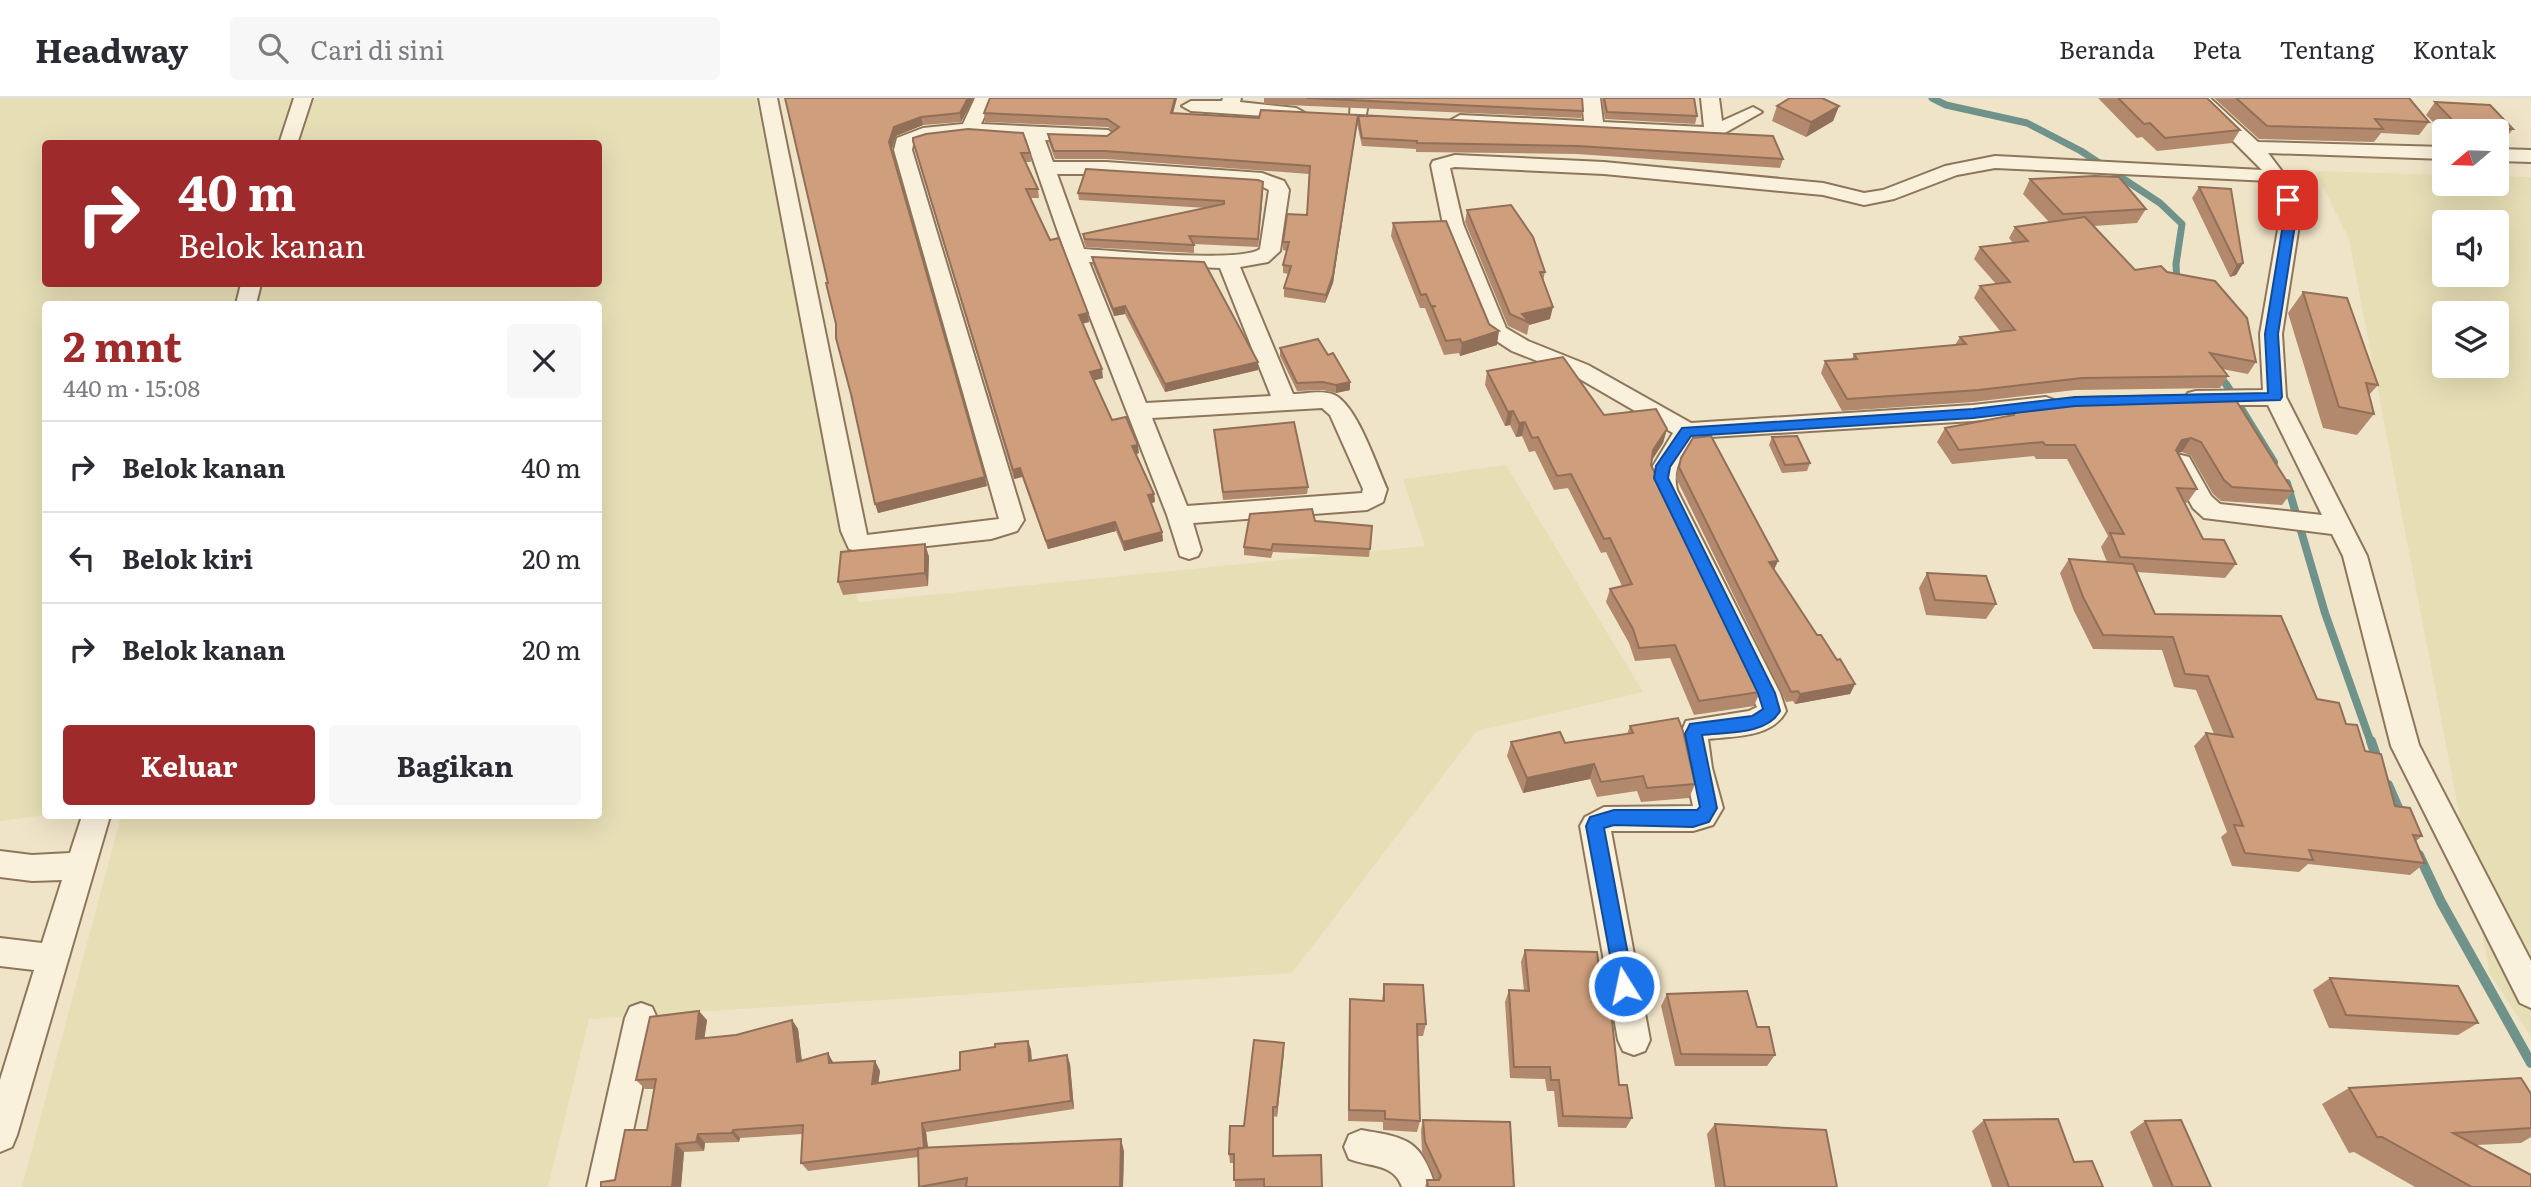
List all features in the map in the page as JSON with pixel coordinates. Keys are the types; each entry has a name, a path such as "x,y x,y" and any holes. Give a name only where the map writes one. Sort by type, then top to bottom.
{"street":[{"path":"289,140 303,98"},
{"path":"768,98 853,531 863,544 991,530 1008,525 1012,520 903,150 904,142 914,136 970,129 1108,136"},
{"path":"970,129 984,98"},
{"path":"1474,98 1475,121"},
{"path":"1591,98 1594,127"},
{"path":"1710,98 1714,133"},
{"path":"2199,98 2252,147 2276,176 2288,200 2291,212 2271,334 2275,397 2355,556 2405,746 2531,993"},
{"path":"1191,106 1231,102 1255,111 1320,114"},
{"path":"1436,119 1714,133 1754,112"},
{"path":"1106,168 1108,136 1114,114"},
{"path":"1034,134 1076,255 1180,515 1189,550"},
{"path":"2252,147 2432,153"},
{"path":"2510,155 2531,156"},
{"path":"2075,401 1973,413 1687,431 1617,389 1564,362 1510,340 1497,331 1453,224 1440,165 1455,161 1604,167 1823,189 1864,199 1887,195 1952,170 1995,162 2276,176"},
{"path":"1044,168 1106,168 1273,182 1279,190 1270,251 1261,258 1228,262 1076,255"},
{"path":"1228,262 1285,403"},
{"path":"2171,398 2275,397"},
{"path":"1138,411 1327,400 1336,406 1375,489 1372,499 1180,515"},
{"path":"1634,1040 1595,826 1604,819 1693,819 1703,816 1709,808 1695,750 1693,734 1696,729 1755,722 1772,711 1766,693 1661,478 1663,466 1687,431"},
{"path":"2181,463 2202,502 2213,512 2339,526"},
{"path":"0,1135 95,819"},
{"path":"0,864 32,868 81,866"},
{"path":"0,951 53,958"},
{"path":"604,1187 640,1017"},
{"path":"1361,1147 1399,1154 1412,1165 1419,1187"}],"shaded area":[{"path":"0,98 756,98 858,602 1425,546 1403,479 1506,465 1643,692 1477,731 1292,973 589,1019 548,1187 22,1187 120,819 602,819 602,301 42,301 42,815 0,821"},
{"path":"2315,171 2432,175 2432,196 2510,196 2510,176 2531,177 2531,1037 2490,974 2349,239"}],"building":[{"path":"785,98 968,98 960,113 921,117 894,127 889,142 985,477 875,504 836,338 828,283"},
{"path":"990,98 1175,98 1171,113 1259,118 1261,110 1773,136 1783,159 1578,146 1417,143 1362,138 1358,115 1333,275 1326,295 1284,288 1291,266 1283,265 1289,242 1283,242 1287,214 1307,215 1310,166 1105,151 1054,151 1048,134 1107,136 1119,127 1107,119 984,113"},
{"path":"1306,98 1582,98 1583,111"},
{"path":"1604,98 1694,98 1697,116 1607,112"},
{"path":"1790,98 1822,98 1839,106 1811,122 1777,106"},
{"path":"2118,98 2207,98 2240,130 2165,138 2150,123 2144,124"},
{"path":"2236,98 2409,98 2429,122 2375,119 2383,129 2267,126"},
{"path":"2435,102 2490,105 2503,119 2451,119"},
{"path":"968,129 1023,133 1030,153 1021,153 1038,189 1026,189 1050,240 1059,238 1088,313 1079,315 1102,369 1090,372 1112,420 1126,417 1138,445 1132,446 1154,494 1148,495 1162,532 1123,542 1115,522 1046,541 1020,468 1013,470 913,141 913,138 926,134"},
{"path":"1086,169 1263,182 1258,239 1189,236 1194,245 1085,239 1083,234 1224,204 1224,201 1078,193"},
{"path":"2119,177 2146,209 2063,214 2030,179"},
{"path":"2199,187 2231,189 2243,263 2237,265"},
{"path":"1511,205 1533,237 1545,272 1540,272 1553,307 1522,314 1530,323 1510,314 1467,210"},
{"path":"2085,217 2135,270 2161,266 2167,272 2215,281 2247,318 2256,362 2210,353 2228,376 2082,378 1979,390 1847,399 1825,361 1857,359 1854,354 1966,344 1960,337 2015,330 1980,286 2010,282 1980,247 2028,241 2015,227"},
{"path":"1446,221 1489,324 1499,331 1462,343 1460,339 1446,341 1432,307 1436,306 1431,306 1426,294 1421,295 1393,223"},
{"path":"1092,257 1204,262 1258,362 1165,384 1125,306 1113,309"},
{"path":"2303,292 2347,298 2378,385 2366,383 2374,414 2339,407"},
{"path":"1318,339 1328,355 1333,353 1350,382 1336,385 1323,382 1297,383 1280,348"},
{"path":"1563,357 1604,415 1656,409 1667,429 1653,450 1651,465 1760,692 1699,701 1675,645 1639,648 1633,629 1610,589 1632,584 1610,538 1604,539 1571,474 1557,476 1538,437 1532,438 1525,422 1519,423 1513,411 1508,412 1487,371"},
{"path":"2232,394 2293,491 2232,487 2224,480 2201,442 2191,438 2182,440 2176,450 2197,489 2177,488 2203,539 2224,540 2236,564 2120,557 2110,533 2124,534 2075,445 2045,445 2043,442 1959,450 1945,428 2014,415 2013,406 2084,397"},
{"path":"1294,422 1308,487 1223,492 1214,430"},
{"path":"1711,436 1778,561 1769,562 1817,635 1821,635 1837,660 1840,659 1855,684 1800,694 1798,691 1791,692 1679,467 1681,458 1693,438"},
{"path":"1797,436 1810,463 1785,465 1772,437"},
{"path":"1312,509 1315,521 1372,526 1370,549 1273,544 1271,550 1244,547 1250,514"},
{"path":"925,544 925,573 838,582 841,552"},
{"path":"2069,559 2133,564 2155,614 2281,616 2317,699 2339,703 2346,724 2357,725 2365,751 2381,754 2395,806 2410,808 2422,836 2413,835 2425,863 2309,850 2313,860 2245,853 2234,825 2243,826 2206,733 2233,737 2208,676 2185,674 2173,637 2103,635 2083,597"},
{"path":"1927,573 1986,576 1996,604 1935,600"},
{"path":"1678,718 1695,784 1647,788 1643,776 1601,782 1594,764 1527,778 1511,742 1560,732 1565,743 1633,733 1630,726"},
{"path":"1525,950 1597,952 1602,993 1609,993 1619,1085 1627,1085 1632,1118 1563,1116 1559,1080 1551,1080 1550,1067 1514,1067 1509,990 1529,991"},
{"path":"2330,978 2458,986 2478,1023 2346,1015"},
{"path":"1384,984 1423,985 1426,1024 1417,1024 1420,1121 1385,1119 1385,1111 1349,1110 1350,999 1384,1001"},
{"path":"1747,991 1757,1027 1769,1027 1775,1055 1681,1054 1667,994"},
{"path":"699,1011 696,1039 736,1035 792,1020 797,1062 828,1053 829,1063 875,1061 872,1084 960,1070 960,1052 995,1047 995,1044 1028,1041 1029,1061 1067,1055 1071,1101 922,1123 924,1148 801,1163 803,1125 698,1134 696,1142 676,1144 672,1187 601,1187 601,1182 615,1180 625,1130 647,1130 656,1079 636,1080 650,1017"},
{"path":"1254,1040 1284,1043 1277,1107 1273,1107 1273,1156 1321,1155 1322,1187 1264,1187 1264,1179 1234,1180 1234,1154 1229,1154 1230,1126 1244,1126"},
{"path":"2521,1078 2531,1094 2531,1128 2453,1133 2531,1175 2531,1187 2472,1187 2382,1137 2377,1137 2349,1088"},
{"path":"2058,1119 2074,1162 2092,1161 2103,1187 2009,1187 1984,1120"},
{"path":"1423,1120 1510,1122 1514,1187 1428,1187 1427,1180 1439,1180 1441,1176 1425,1142"},
{"path":"2181,1120 2211,1187 2173,1187 2145,1121"},
{"path":"1715,1124 1826,1130 1837,1187 1725,1187"},
{"path":"1121,1139 1120,1187 966,1187 967,1178 919,1187 918,1148"}],"waterway":[{"path":"1932,98 1946,105 2027,123 2081,151 2160,203 2182,224 2176,264 2177,283"},
{"path":"2219,373 2227,386"},
{"path":"2226,384 2274,462"},
{"path":"2287,483 2325,613 2371,743"},
{"path":"2371,741 2378,762"},
{"path":"2388,785 2402,817"},
{"path":"2419,855 2441,902 2531,1063"}],"route":[{"path":"1624,986 1595,826 1599,820 1614,818 1693,819 1703,816 1709,808 1695,750 1693,734 1696,729 1755,722 1772,711 1766,693 1661,478 1663,466 1687,431 1973,413 2075,401 2275,397 2271,334 2291,212 2288,200"}]}
